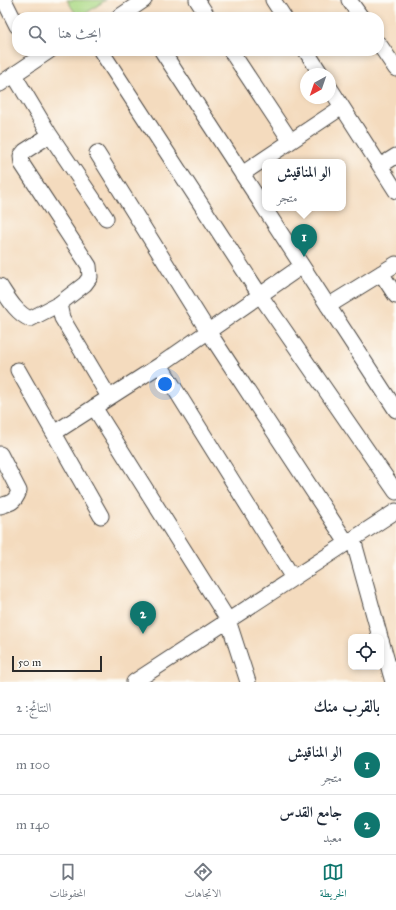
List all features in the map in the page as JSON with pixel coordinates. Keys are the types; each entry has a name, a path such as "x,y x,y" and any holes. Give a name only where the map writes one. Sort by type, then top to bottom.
{"street":[{"path":"4,0 9,20"},
{"path":"197,0 205,12"},
{"path":"273,0 281,12"},
{"path":"349,0 357,12"},
{"path":"384,51 396,69"},
{"path":"0,84 38,56"},
{"path":"103,56 260,295 396,492"},
{"path":"165,56 262,205"},
{"path":"234,56 290,140"},
{"path":"309,56 317,68"},
{"path":"14,75 50,135 106,218"},
{"path":"336,98 396,191"},
{"path":"263,159 342,107"},
{"path":"0,286 23,316 30,319 59,304 85,284 90,277 91,272 89,266 22,164 21,156 25,151 50,135"},
{"path":"97,153 208,331 350,541 379,634"},
{"path":"380,166 396,156"},
{"path":"242,174 262,160"},
{"path":"266,211 396,410"},
{"path":"328,306 396,264"},
{"path":"54,433 160,365 302,266"},
{"path":"381,273 396,296"},
{"path":"59,304 62,318 109,397"},
{"path":"160,365 293,578"},
{"path":"18,370 101,516"},
{"path":"94,407 228,620 248,682"},
{"path":"0,454 19,491 16,498 10,504 0,506"},
{"path":"134,682 396,511"},
{"path":"384,650 393,682"}],"green space":[{"path":"67,0 106,0 88,12 75,12"}],"place":[{"name":"الو المناقيش","path":"304,257"},
{"name":"جامع القدس","path":"143,634"}]}
